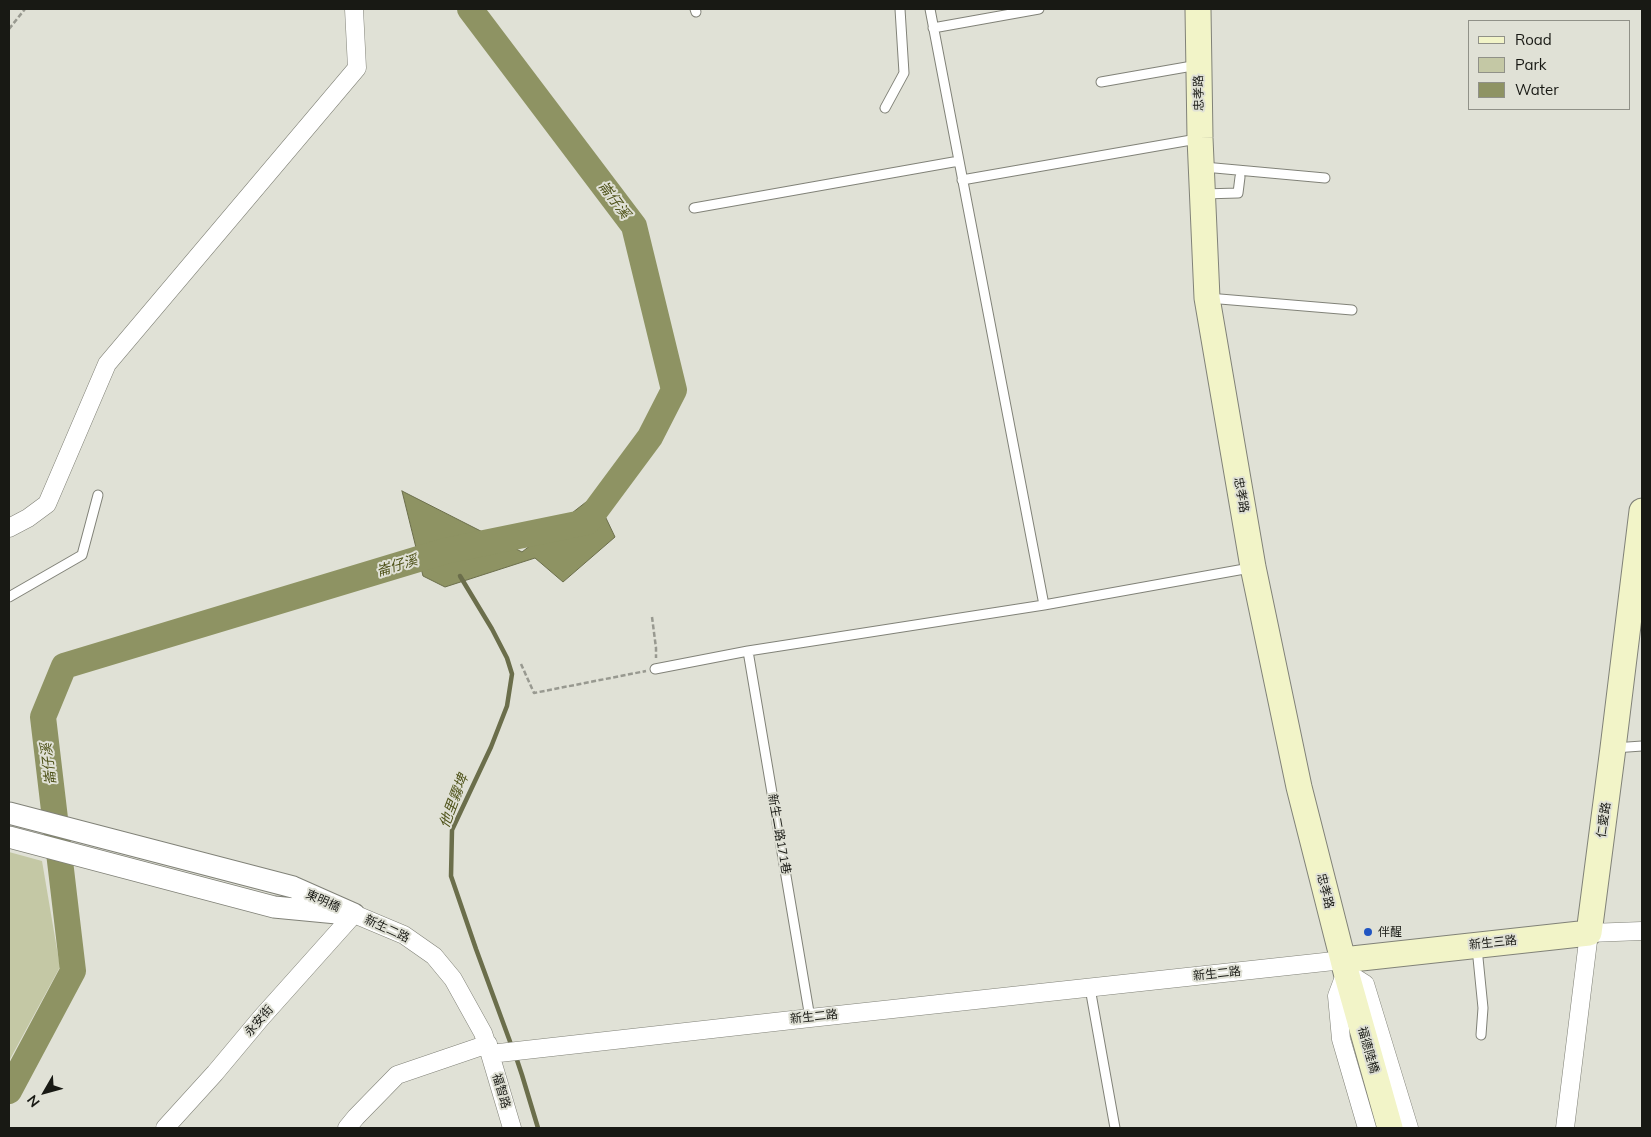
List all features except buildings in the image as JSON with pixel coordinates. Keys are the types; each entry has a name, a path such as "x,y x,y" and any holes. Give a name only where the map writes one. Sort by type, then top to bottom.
{"main road":[{"name":"忠孝路","path":"1198,9 1200,138 1208,298 1253,567 1299,787 1344,966"},
{"name":"仁愛路","path":"1589,933 1614,748 1642,511"},
{"name":"新生三路","path":"1344,966 1477,945 1589,933"},
{"name":"福德陸橋","path":"1344,966 1390,1128"}],"street":[{"path":"9,528 28,518 47,504 107,364 357,68 354,9"},
{"name":"東明橋","path":"9,813 293,887 354,914"},
{"name":"東明橋","path":"9,837 274,907 354,914"},
{"name":"新生二路","path":"354,914 404,935 434,956 453,979 483,1033 489,1049 810,1018 1090,988 1344,966"},
{"name":"永安街","path":"165,1128 354,914"},
{"name":"新生三路","path":"1589,933 1642,931"},
{"name":"仁愛路","path":"1564,1128 1589,933"},
{"path":"1367,1128 1341,1039 1337,996 1344,966 1365,984 1409,1128"},
{"path":"347,1128 397,1075 489,1049"},
{"name":"福智路","path":"489,1049 512,1128"}],"lane":[{"path":"885,108 904,73 900,9"},
{"path":"930,9 1044,605"},
{"path":"933,28 1039,9"},
{"path":"1101,82 1198,65"},
{"path":"962,180 1200,138"},
{"path":"694,208 959,161"},
{"path":"1201,166 1325,178"},
{"path":"1203,194 1238,192 1240,177"},
{"path":"1208,298 1352,310"},
{"path":"9,596 82,555 98,495"},
{"path":"655,669 748,651 1044,605 1253,567"},
{"name":"新生二路171巷","path":"748,651 810,1018"},
{"path":"1614,748 1642,746"},
{"path":"1477,945 1483,1008 1481,1035"},
{"path":"1090,988 1115,1128"}],"path":[{"path":"9,29 25,9"},
{"path":"521,664 534,693 655,669 656,648 652,617"}],"green space":[{"path":"9,852 42,861 60,967 9,1061"}],"water":[{"path":"402,491 522,552 595,495 615,537 563,582 535,558 445,587 423,576"}],"waterway":[{"name":"崙仔溪","path":"9,1091 73,971 43,717 64,666 445,551 587,522 650,437 674,390 634,226 470,9"},
{"name":"他里霧埤","path":"460,576 492,629 507,658 512,674 507,706 491,747 452,830 451,876 512,1047"},
{"name":"他里霧埤","path":"515,1054 538,1128"}],"place":[{"name":"伴醒","path":"1368,932"}]}
